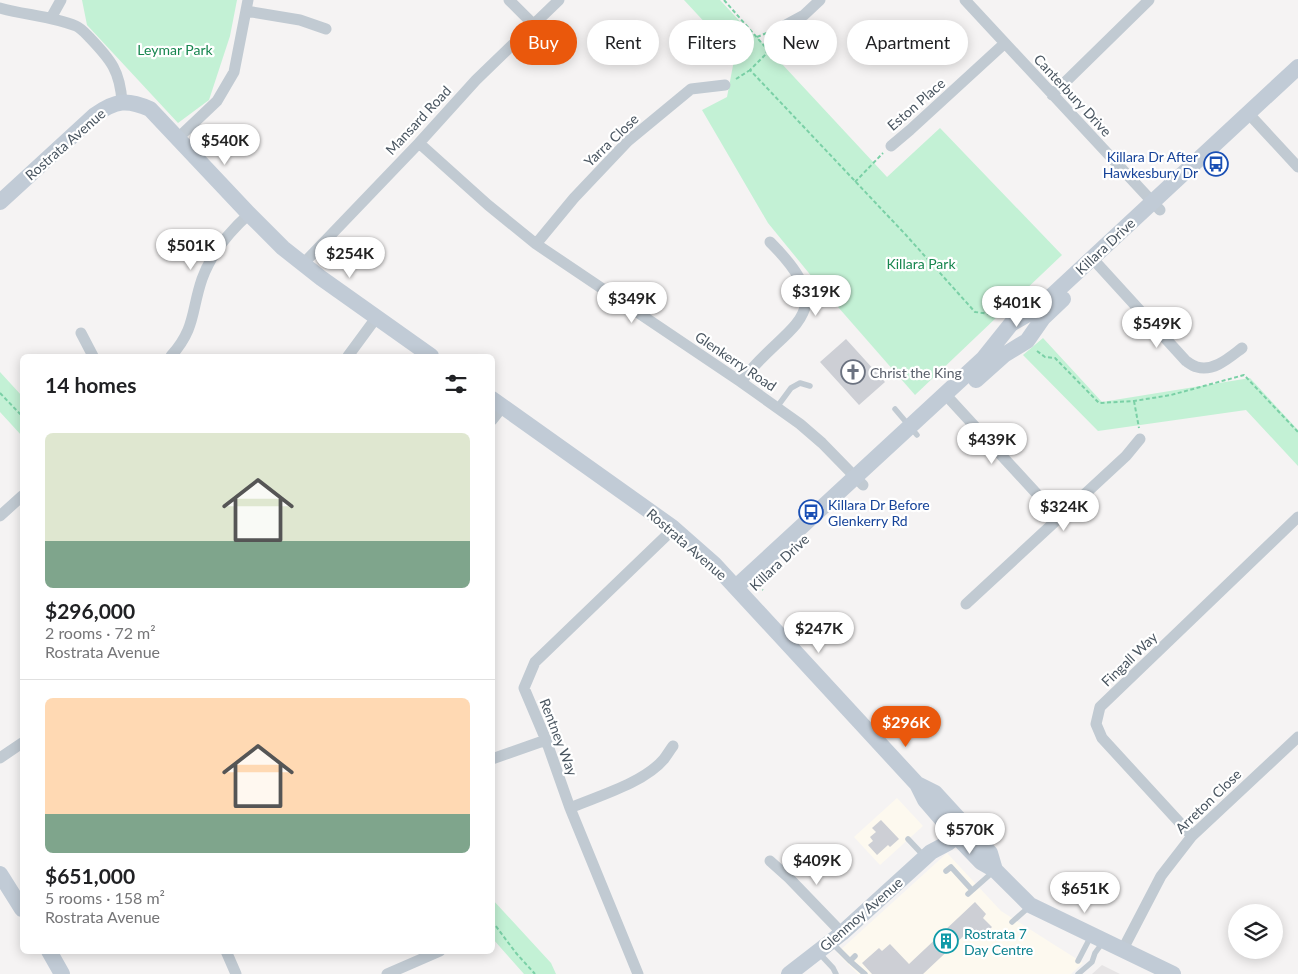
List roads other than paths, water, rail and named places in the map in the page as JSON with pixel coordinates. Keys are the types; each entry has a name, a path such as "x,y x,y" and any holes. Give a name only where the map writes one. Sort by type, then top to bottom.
{"street":[{"path":"51,18 61,0"},
{"path":"509,0 528,20"},
{"name":"Mansard Road","path":"536,20 559,0"},
{"path":"795,20 804,15 820,0"},
{"name":"Canterbury Drive","path":"964,0 1156,206"},
{"path":"1052,95 1149,0"},
{"path":"178,138 217,101 234,72 247,6 326,29"},
{"path":"0,8 16,13 51,18 79,27 108,57 116,69 122,102"},
{"name":"Eston Place","path":"891,146 1006,44"},
{"name":"Mansard Road","path":"303,264 317,247 419,143 476,80 510,46"},
{"name":"Killara Drive","path":"949,398 1011,324 1035,310 1095,262 1252,117 1298,67"},
{"name":"Killara Drive","path":"1252,117 1298,82"},
{"name":"Yarra Close","path":"536,244 574,198 635,135 691,89 725,85"},
{"name":"Rostrata Avenue","path":"0,202 107,106 122,102 135,102 150,109 277,243 376,318 428,354"},
{"path":"1252,117 1298,167"},
{"name":"Glenkerry Road","path":"419,143 488,205 536,244 777,407 822,444 859,481"},
{"path":"173,354 182,344 191,326 202,282 215,254 236,226 249,214"},
{"path":"741,382 757,362 794,328 804,312 806,293 800,278 788,260 770,242"},
{"path":"1095,262 1186,361 1197,367 1209,368 1227,360 1242,348"},
{"name":"Killara Drive","path":"740,591 949,398 1004,355 1027,341 1043,318 1095,262"},
{"path":"349,354 376,318"},
{"path":"81,333 92,354"},
{"path":"949,398 1060,518"},
{"name":"Rostrata Avenue","path":"498,402 672,527 714,564 917,784 925,800 958,828 981,862 995,870 1030,905 1173,974"},
{"path":"966,604 1126,456 1140,439"},
{"path":"0,516 20,498"},
{"name":"Fingall Way","path":"1192,836 1102,738 1096,724 1100,707 1298,518"},
{"name":"Rentney Way","path":"638,974 570,808 546,740 524,688 535,662 666,536 672,527"},
{"name":"Arreton Close","path":"1122,949 1161,876 1192,836 1298,737"},
{"path":"495,758 546,740"},
{"path":"0,758 20,743"},
{"path":"570,808 632,782 647,773 664,760 673,746"},
{"name":"Glenmoy Avenue","path":"789,974 837,938 958,828"},
{"path":"770,862 790,878 837,938"},
{"path":"2,882 20,906"},
{"path":"51,954 62,974"},
{"path":"227,954 236,974"},
{"path":"387,974 433,954"}],"lane":[{"path":"777,407 791,388 800,384 810,386"},
{"path":"895,410 914,431"},
{"path":"908,839 928,855"},
{"path":"946,870 951,866 970,892 995,870"},
{"path":"1012,922 1030,905"},
{"path":"1078,961 1084,948 1098,937"},
{"path":"1078,974 1092,962 1098,937"},
{"path":"837,938 865,974"},
{"path":"818,952 836,974"}],"place":[{"name":"Killara Dr After Hawkesbury Dr","path":"1216,164"},
{"name":"Christ the King","path":"853,372"},
{"name":"Killara Dr Before Glenkerry Rd","path":"811,512"},
{"name":"Rostrata 7 Day Centre","path":"946,941"}],"park label":[{"name":"Leymar Park","path":"175,49"},
{"name":"Killara Park","path":"921,263"}]}
